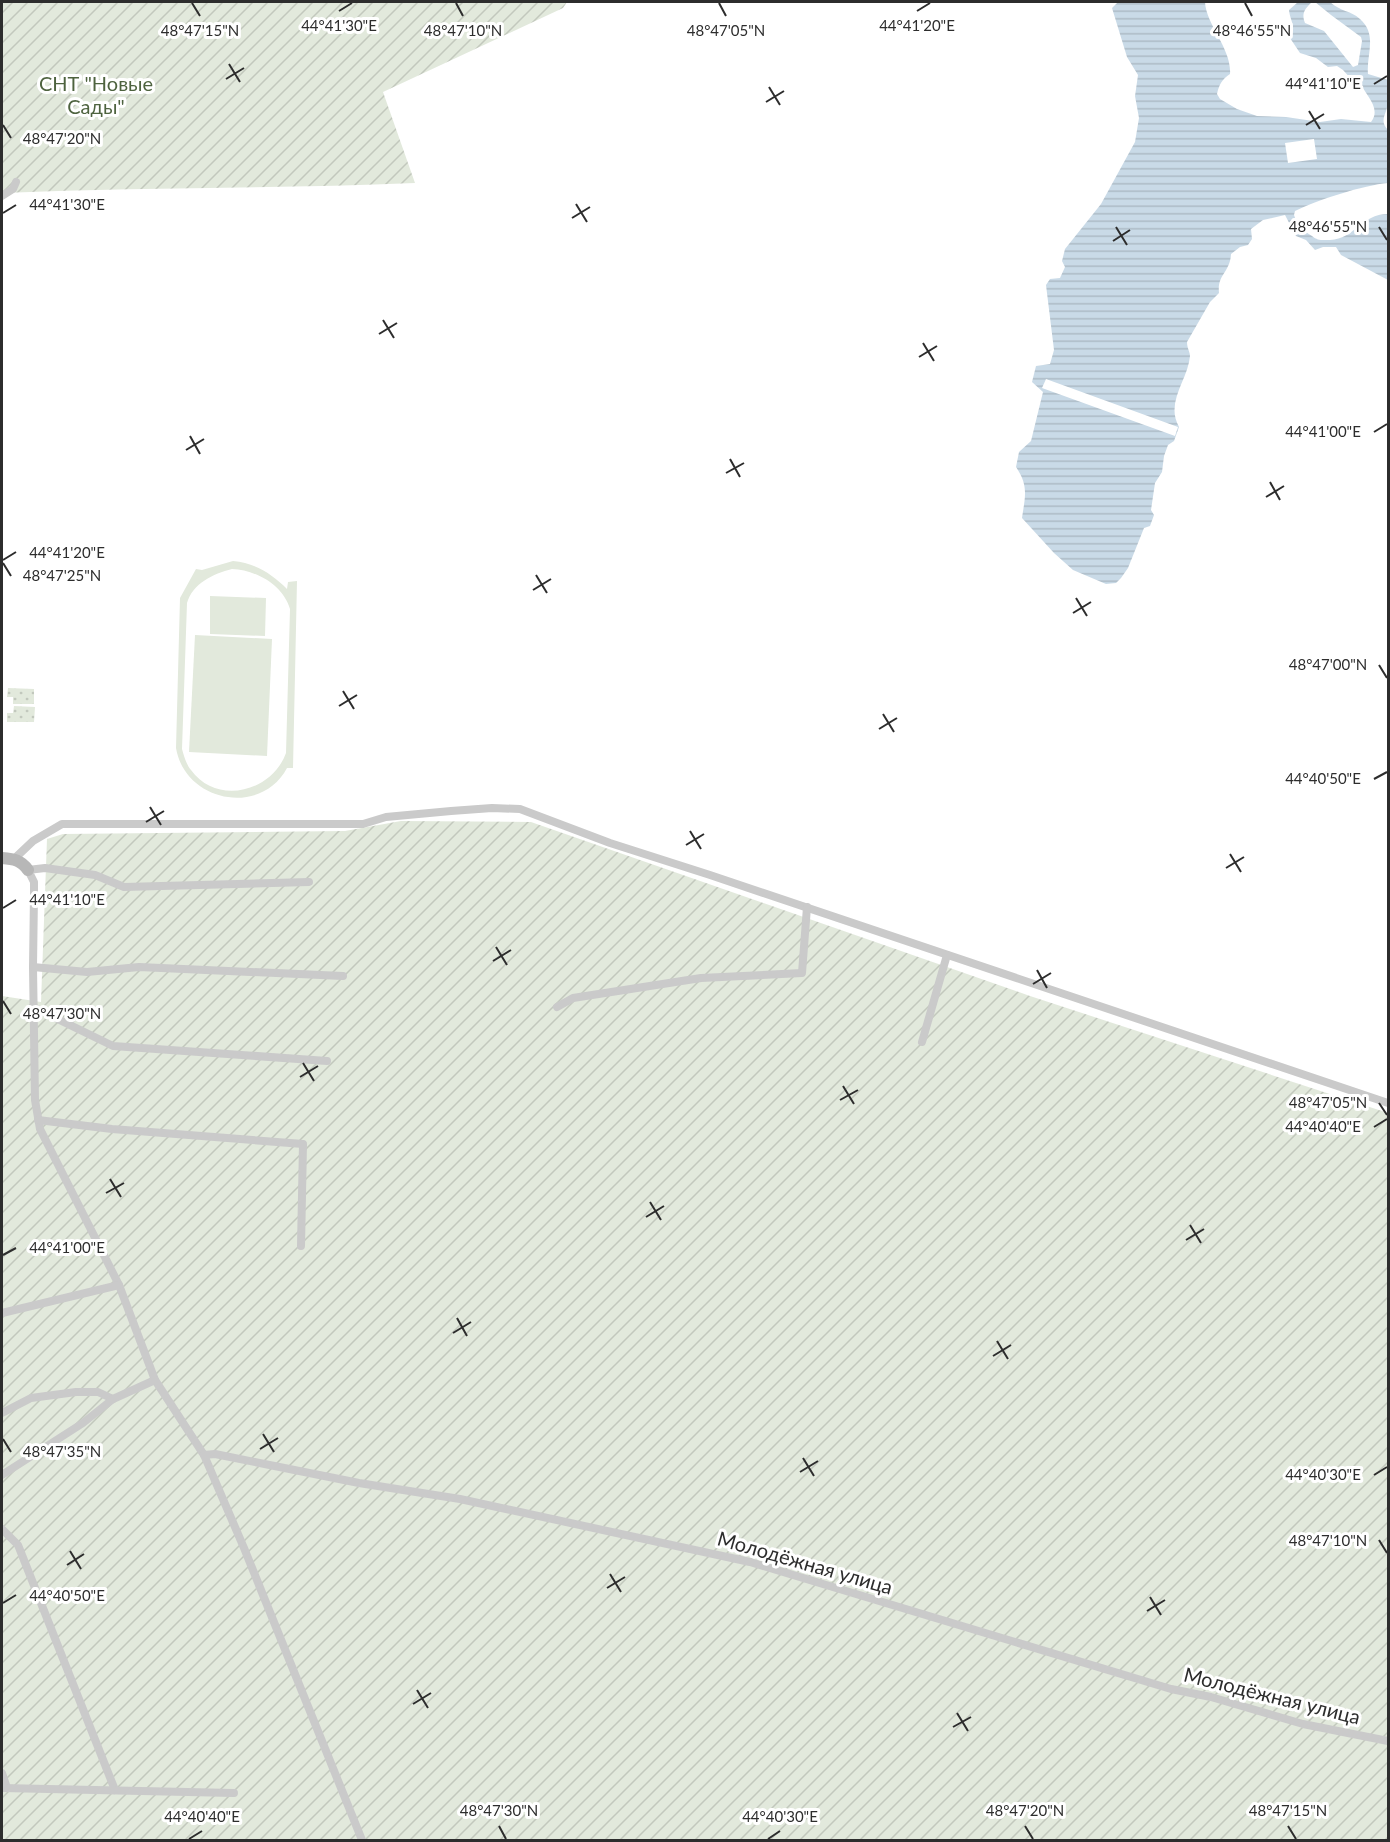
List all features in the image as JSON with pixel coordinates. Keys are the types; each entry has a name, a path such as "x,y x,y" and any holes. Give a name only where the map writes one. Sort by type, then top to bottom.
{"street":[{"path":"2,196 13,189 16,182"},
{"path":"8,858 62,824 363,824 386,818 429,813 492,808 520,809 610,843 1389,1102"},
{"path":"8,858 24,865 34,882 35,1100 40,1129 119,1285 156,1380 204,1455 362,1840"},
{"path":"28,870 45,868 95,875 124,887 309,882"},
{"path":"557,1007 573,998 701,978 802,973 807,907"},
{"path":"922,1042 947,955"},
{"path":"33,967 87,972 138,967 343,976"},
{"path":"33,1007 113,1046 327,1060"},
{"path":"38,1120 112,1129 303,1144 301,1246"},
{"path":"2,1313 119,1285"},
{"path":"2,1475 83,1423 113,1399 156,1380"},
{"path":"2,1413 30,1398 64,1393 98,1392 113,1399"},
{"name":"Молодёжная улица","path":"204,1455 215,1454 359,1483 460,1499 750,1562 1171,1689 1211,1697 1304,1724 1389,1741"},
{"path":"2,1529 18,1545 115,1790"},
{"path":"2,1773 4,1788 234,1793"}],"green space":[{"name":"СНТ \"Новые Сады\"","path":"2,2 567,2 563,8 383,92 415,183 2,193"},
{"path":"233,561 263,570 287,589 288,582 297,581 293,768 287,768 275,783 260,793 243,797 225,797 208,791 193,781 182,766 176,748 180,598 196,569 202,570","holes":["232,569 259,576 275,586 290,609 286,753 279,766 269,777 243,790 229,791 215,788 202,781 189,768 182,749 187,603 194,590 205,580"]},
{"path":"210,596 266,598 265,636 210,634"},
{"path":"195,635 272,639 267,756 189,752"},
{"path":"8,688 34,689 34,704 13,704 13,697 7,697"},
{"path":"14,706 35,707 34,722 7,722 7,713 13,713"},
{"path":"401,821 531,822 1030,996 1388,1113 1388,1840 2,1840 2,996 41,1002 47,839 63,834 345,831"}],"water":[{"path":"1118,2 1205,2 1206,11 1230,65 1230,74 1223,80 1217,94 1220,99 1237,109 1257,116 1320,122 1341,119 1371,122 1375,112 1374,107 1360,82 1352,80 1337,66 1328,67 1316,58 1300,53 1290,38 1293,27 1289,10 1298,2 1312,2 1304,11 1305,23 1324,31 1353,67 1358,65 1361,37 1315,2 1330,2 1360,19 1369,32 1370,38 1368,74 1388,80 1388,105 1384,123 1388,130 1388,183 1328,198 1295,211 1294,215 1299,225 1316,239 1330,240 1346,236 1371,218 1388,214 1388,280 1341,255 1336,247 1323,247 1315,250 1306,240 1296,236 1285,215 1263,220 1251,229 1252,239 1248,245 1240,247 1231,254 1220,282 1219,293 1210,302 1187,342 1190,356 1178,391 1175,409 1175,418 1179,427 1174,441 1168,445 1162,472 1155,483 1151,510 1154,515 1150,526 1144,528 1128,568 1121,578 1116,583 1106,584 1073,570 1022,518 1024,486 1016,467 1019,452 1031,441 1043,392 1032,382 1036,366 1050,364 1054,350 1046,285 1050,279 1060,278 1065,267 1062,261 1065,249 1101,204 1135,142 1139,118 1135,96 1138,75 1127,57 1112,8"}],"pier":[{"path":"1314,139 1317,159 1288,163 1285,143"},
{"path":"1046,379 1178,427 1175,436 1042,388"}]}
